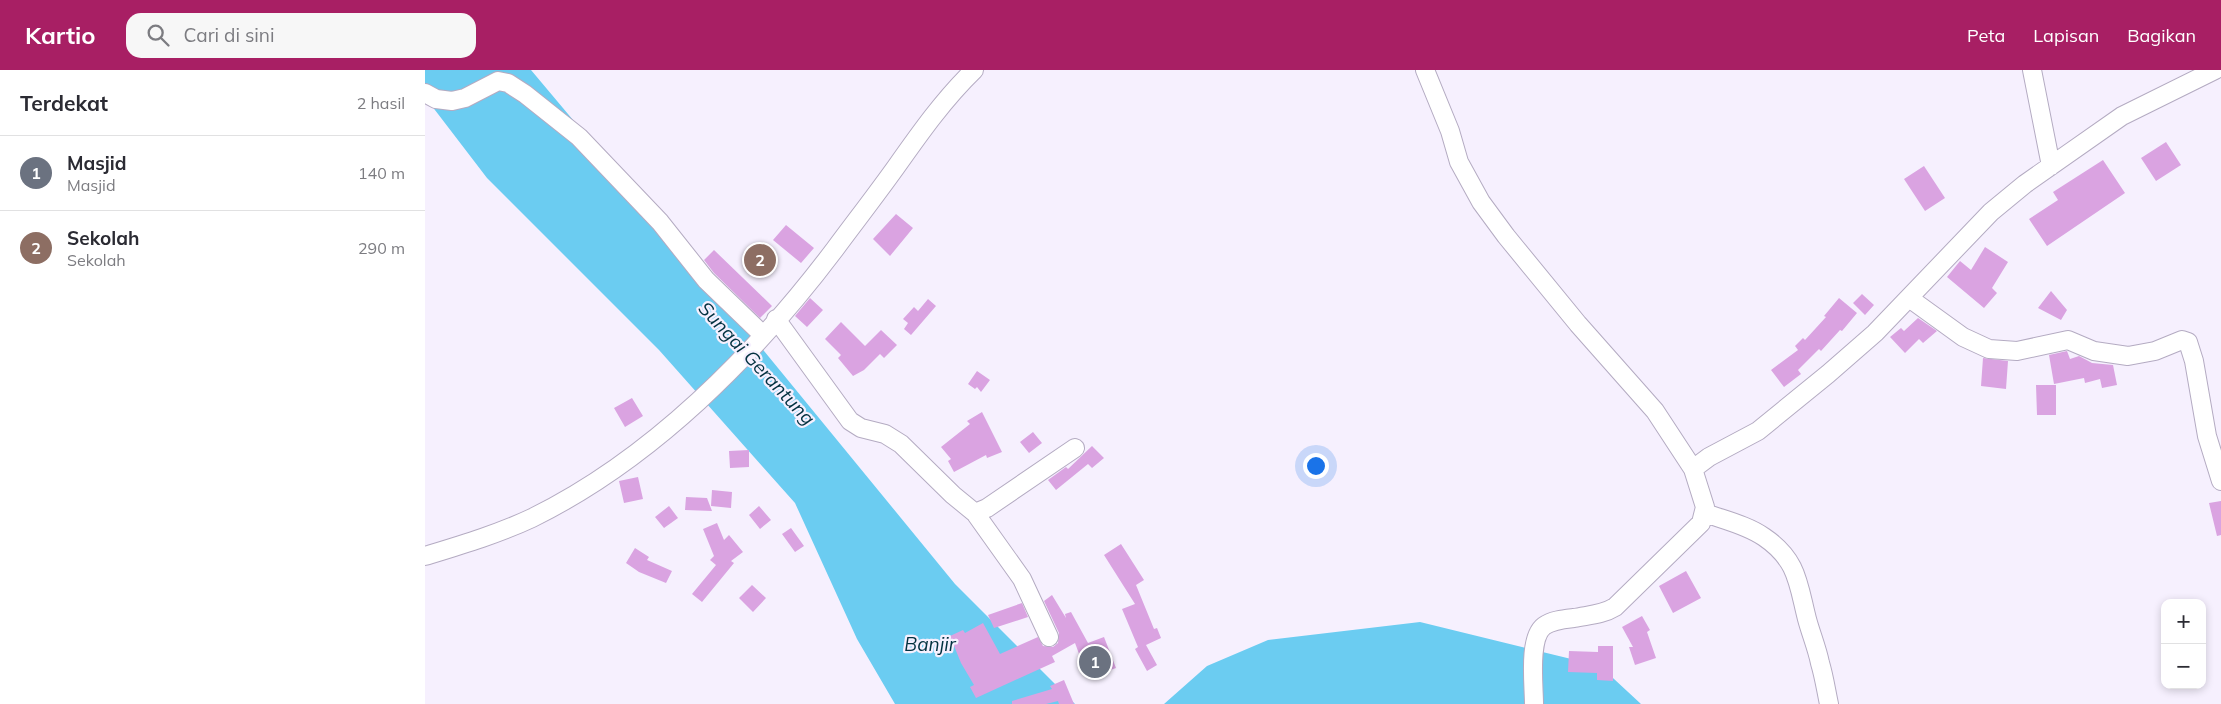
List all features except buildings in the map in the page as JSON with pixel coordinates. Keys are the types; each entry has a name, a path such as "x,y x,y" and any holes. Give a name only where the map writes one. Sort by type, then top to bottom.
{"street":[{"path":"425,556 473,541 530,519 569,498 616,468 650,443 727,373 762,336 833,252 927,124 974,70"},
{"path":"1425,70 1450,130 1459,162 1481,202 1506,236 1578,324 1667,426 1693,469 1705,513 1701,523 1615,607 1599,614 1546,624 1541,629 1535,641 1534,704"},
{"path":"2032,70 2051,166"},
{"path":"1693,469 1709,457 1758,431 1865,342 2004,200 2122,116 2215,70"},
{"path":"425,93 436,99 452,101 465,98 497,79 508,83 525,94 579,138 660,222 707,280 762,336"},
{"path":"1909,298 1963,337 1989,349 2017,351 2068,340 2094,351 2128,356 2155,351 2182,340 2188,342 2194,360 2207,436 2221,481"},
{"path":"776,319 850,421 861,428 885,434 901,444 953,495 975,513 1022,579 1049,636"},
{"path":"975,513 987,508 1075,448"},
{"path":"1705,513 1748,528 1764,537 1789,562 1801,590 1829,704"}],"water":[{"name":"Banjir","path":"425,70 531,70 647,208 955,584 1075,704 895,704 857,639 795,503 659,350 487,178 425,97"},
{"path":"1420,622 1600,666 1641,704 1164,704 1207,666 1268,640"}],"place":[{"name":"Sekolah","path":"760,260"},
{"name":"Masjid","path":"1095,662"}],"water label":[{"name":"Sungai Gerantung","path":"757,363"}]}
